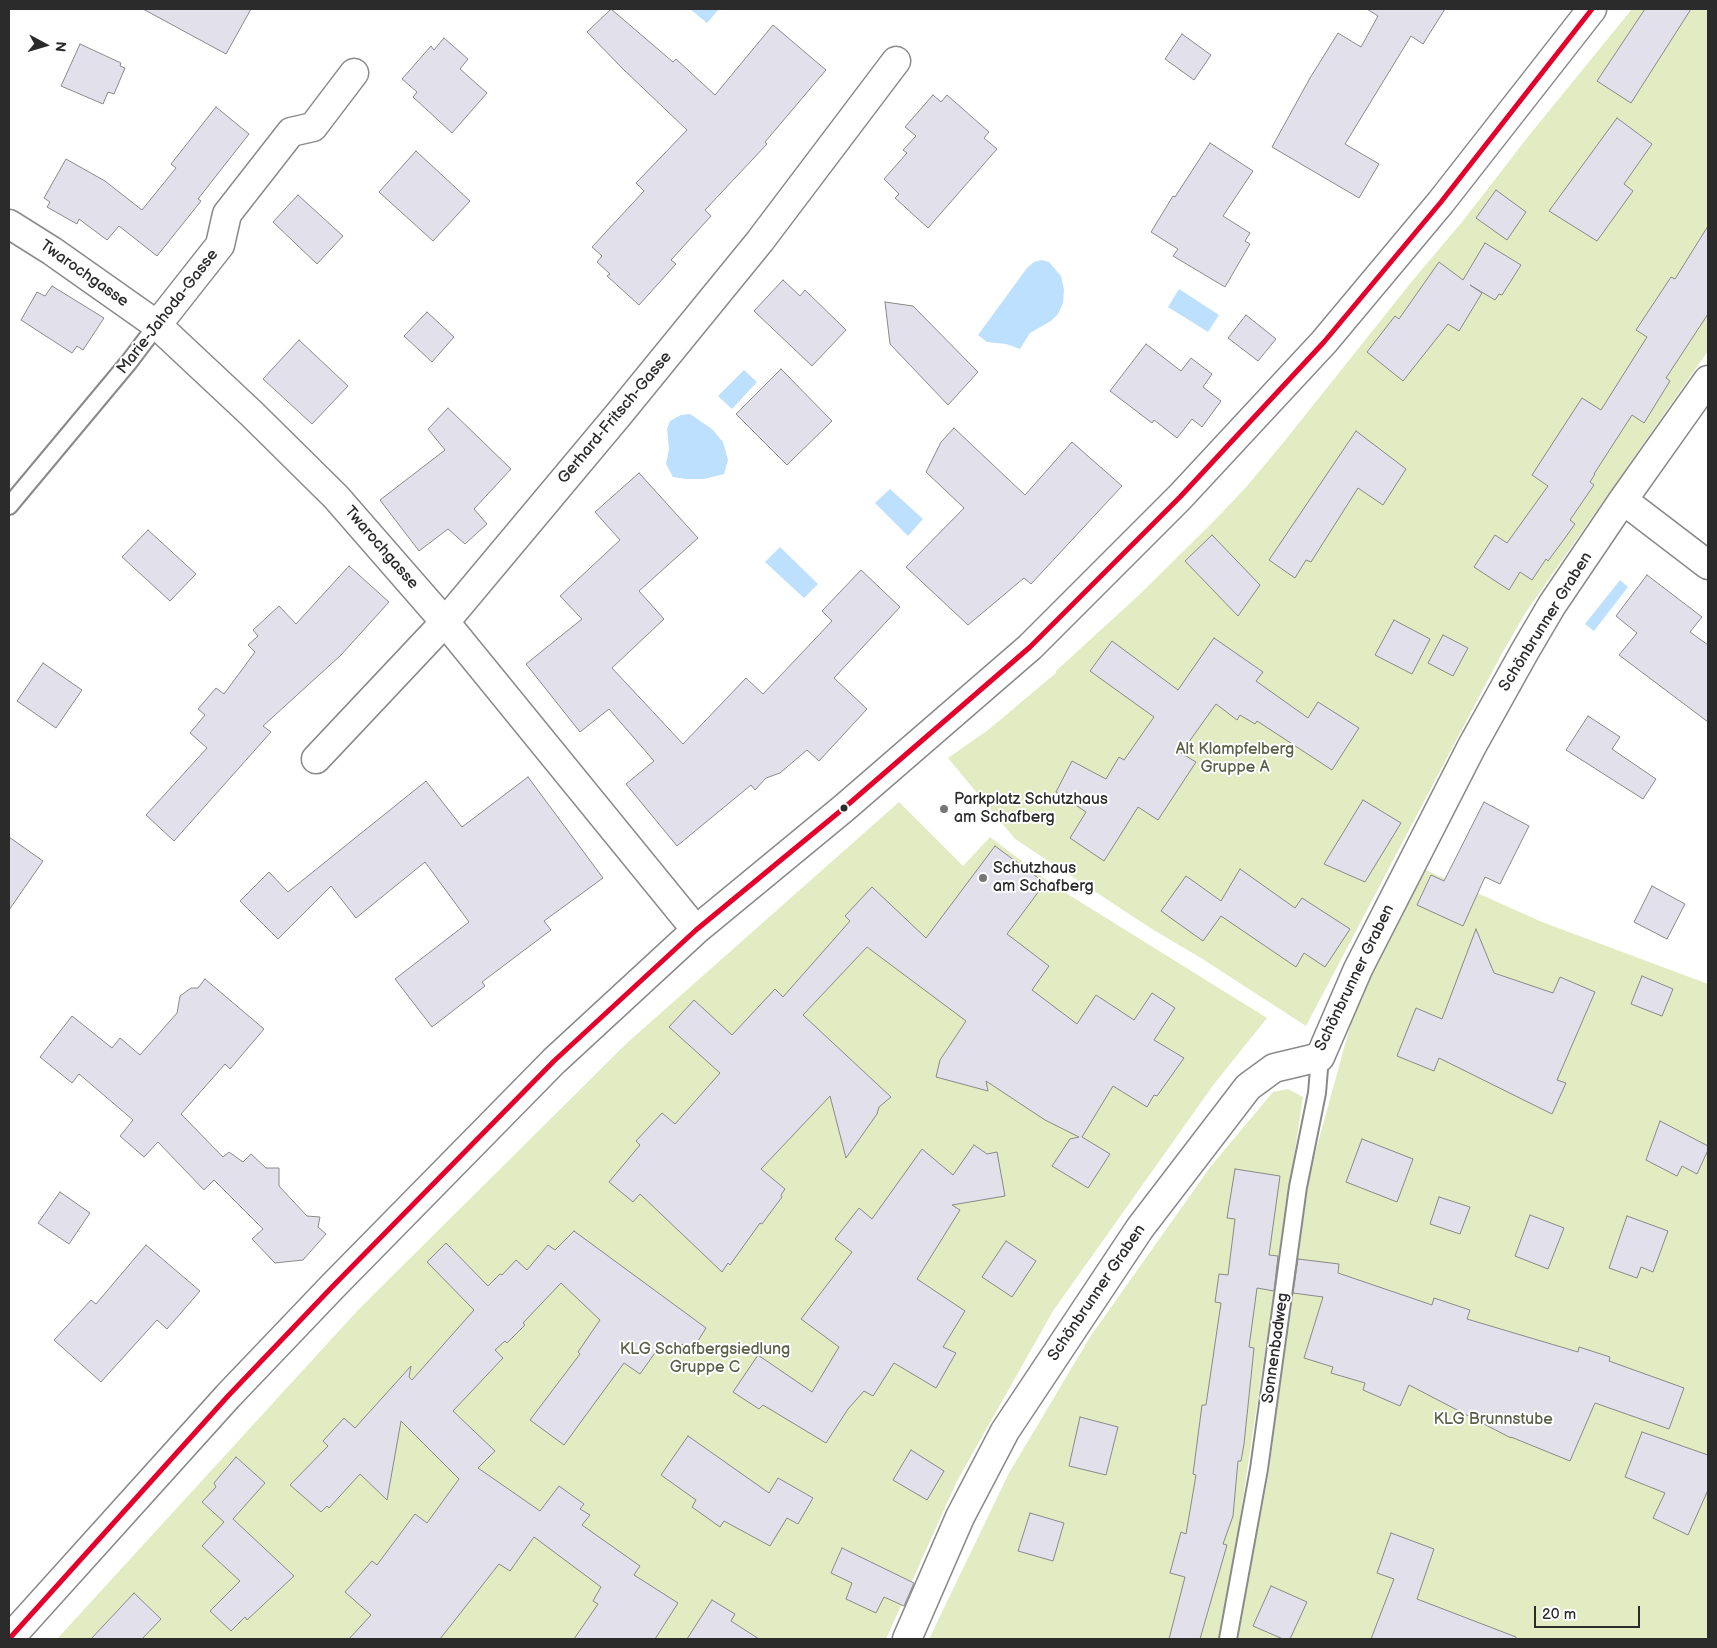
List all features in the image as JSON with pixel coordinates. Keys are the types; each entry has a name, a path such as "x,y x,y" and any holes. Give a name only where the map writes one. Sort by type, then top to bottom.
{"street":[{"path":"9,1639 228,1396 554,1061 696,930 844,808 1030,646 1180,497 1330,335 1440,202 1592,9"},
{"name":"Gerhard-Fritsch-Gasse","path":"316,759 445,622 760,242 896,60"},
{"name":"Marie-Jahoda-Gasse","path":"157,325 220,245 227,214 291,132 313,127 354,73"},
{"name":"Twarochgasse","path":"9,224 52,251 157,325 252,414 336,497 445,622 696,930"},
{"name":"Schönbrunner Graben","path":"907,1639 960,1517 1005,1431 1140,1228 1248,1087 1274,1068 1320,1057 1358,969 1472,746 1552,605 1708,380"},
{"path":"1623,500 1708,565"}],"lane":[{"name":"Marie-Jahoda-Gasse","path":"9,506 129,362 157,325"},
{"name":"Sonnenbadweg","path":"1228,1639 1259,1469 1298,1187 1317,1093 1320,1057"}],"green space":[{"name":"Alt Klampfelberg Gruppe A","path":"1632,9 1708,9 1708,351 1526,612 1501,655 1306,1026 1201,958 1152,929 1015,839 948,758 988,730 1056,673 1139,595 1247,486"},
{"name":"KLG Schafbergsiedlung Gruppe C","path":"899,802 963,866 990,837 1053,885 1267,1018 1214,1084 1053,1311 957,1481 886,1639 57,1639 359,1309 627,1043"},
{"name":"KLG Brunnstube","path":"1419,867 1542,922 1708,984 1708,1639 1236,1639 1269,1472 1305,1190 1366,968"},
{"path":"1288,1089 1303,1097 1222,1639 929,1639 1009,1473 1090,1337 1211,1166 1273,1092"}],"water":[{"path":"690,9 719,9 707,23"},
{"path":"1042,260 1049,262 1061,276 1064,290 1063,303 1058,314 1051,321 1030,333 1020,349 1006,344 987,342 978,335 1027,268 1034,262"},
{"path":"1179,289 1219,315 1208,332 1168,307"},
{"path":"744,370 757,382 732,409 718,396"},
{"path":"690,414 712,429 723,442 728,460 724,474 704,479 673,477 666,464 669,449 667,429 670,421 681,415"},
{"path":"890,489 923,519 908,536 875,503"},
{"path":"780,547 818,584 804,598 765,562"},
{"path":"1620,580 1628,587 1594,631 1585,624"}],"building":[{"path":"143,9 251,9 226,54"},
{"path":"611,9 673,62 676,59 715,95 773,25 826,70 765,142 767,144 705,210 711,216 671,260 676,264 639,305 607,276 610,274 597,262 602,256 592,247 644,191 636,183 687,130 587,32"},
{"path":"1367,9 1445,9 1423,44 1411,36 1345,144 1379,164 1359,198 1272,147 1310,78 1338,33 1361,47 1378,16"},
{"path":"1645,9 1691,9 1631,103 1597,81"},
{"path":"1182,34 1211,55 1194,80 1165,59"},
{"path":"444,38 468,59 460,69 487,93 452,133 413,97 417,92 402,79 431,46 434,50"},
{"path":"80,44 121,63 120,66 125,68 114,94 108,92 103,104 61,86"},
{"path":"933,95 941,102 947,95 989,132 984,138 997,149 928,228 895,198 899,194 884,179 907,153 903,150 916,136 905,127"},
{"path":"216,107 249,134 198,199 201,201 157,256 119,226 107,240 79,219 77,224 47,207 50,202 44,198 66,159 105,181 142,210 176,168 171,164"},
{"path":"1617,118 1652,144 1624,184 1633,191 1597,241 1549,211"},
{"path":"1210,143 1253,171 1223,216 1250,233 1245,241 1250,244 1225,287 1173,256 1178,249 1151,232 1173,196 1175,197"},
{"path":"416,151 470,201 433,241 379,192"},
{"path":"1496,190 1526,212 1507,240 1476,218"},
{"path":"298,195 343,236 317,264 273,222"},
{"path":"1708,226 1708,314 1666,378 1670,381 1644,423 1632,415 1594,474 1590,482 1594,485 1570,520 1575,524 1565,538 1548,561 1546,559 1532,580 1520,572 1509,590 1474,567 1495,535 1507,543 1548,486 1532,475 1582,398 1601,410 1647,337 1636,330 1671,277 1675,279"},
{"path":"1485,243 1521,265 1502,295 1499,294 1495,300 1470,285 1482,293 1459,331 1448,324 1403,381 1367,352 1395,316 1399,319 1439,262 1463,280"},
{"path":"783,280 800,296 805,290 846,330 812,366 754,311"},
{"path":"52,286 104,318 83,350 77,346 72,353 21,320 37,292 45,296"},
{"path":"885,302 913,306 978,372 948,405 890,344"},
{"path":"427,312 454,337 432,362 404,336"},
{"path":"1246,315 1276,339 1258,361 1228,338"},
{"path":"299,340 348,386 312,424 263,379"},
{"path":"1146,344 1181,371 1191,358 1212,374 1203,387 1221,401 1202,427 1192,419 1177,438 1154,420 1152,423 1110,391"},
{"path":"781,369 832,421 787,465 736,414"},
{"path":"448,408 511,469 474,509 487,524 465,544 448,529 419,551 380,500 445,450 428,429"},
{"path":"954,428 1025,495 1072,442 1122,486 1031,584 1024,578 968,625 906,567 964,508 926,472 941,442"},
{"path":"1356,431 1406,469 1383,505 1358,488 1311,562 1306,560 1295,578 1269,560"},
{"path":"639,473 698,538 639,591 664,619 612,668 683,744 746,678 763,694 832,621 822,611 861,570 900,607 834,678 867,709 819,761 807,750 780,773 766,778 755,790 751,785 677,846 626,784 654,761 609,709 580,732 526,664 582,619 560,596 620,540 595,512"},
{"path":"148,530 196,574 170,601 122,557"},
{"path":"1212,535 1260,585 1238,616 1185,561"},
{"path":"349,566 389,602 341,655 263,726 271,732 174,841 146,815 207,748 190,733 205,715 198,709 216,688 224,694 255,652 248,645 258,636 253,630 279,606 296,624"},
{"path":"1647,575 1702,617 1690,632 1708,645 1708,722 1619,655 1637,633 1616,616"},
{"path":"1394,620 1430,639 1412,674 1375,655"},
{"path":"1443,635 1468,648 1453,676 1428,663"},
{"path":"1214,638 1263,672 1256,681 1308,718 1318,702 1359,728 1332,770 1257,721 1255,724 1240,715 1237,720 1216,704 1181,753 1196,762 1158,820 1138,807 1104,861 1070,838 1086,812 1056,792 1072,761 1106,779 1119,757 1124,760 1154,717 1090,671 1112,641 1178,690"},
{"path":"43,663 82,690 56,728 17,701"},
{"path":"1588,716 1620,737 1612,749 1656,779 1643,799 1566,750"},
{"path":"528,777 603,878 544,921 551,930 482,982 485,986 432,1027 395,979 469,922 425,862 356,918 331,886 278,939 240,901 269,872 288,892 426,781 462,827"},
{"path":"1363,800 1401,823 1365,882 1324,864"},
{"path":"1484,802 1529,826 1500,884 1485,877 1463,926 1417,905 1431,875 1444,881"},
{"path":"9,837 43,861 9,910"},
{"path":"995,846 1045,883 1007,934 1049,966 1032,990 1077,1024 1096,995 1134,1020 1152,993 1175,1008 1154,1040 1184,1058 1157,1096 1154,1095 1147,1107 1113,1086 1082,1137 1110,1154 1088,1188 1052,1166 1070,1139 1079,1137 1045,1120 986,1081 988,1091 936,1077 940,1060 966,1021 867,947 803,1015 891,1097 879,1107 877,1114 846,1158 830,1096 761,1169 785,1189 781,1195 782,1197 762,1224 760,1223 730,1265 728,1263 722,1272 640,1194 633,1202 609,1182 640,1145 636,1141 662,1113 675,1124 720,1073 669,1027 694,1000 732,1035 775,989 783,997 850,921 845,916 872,887 926,938"},
{"path":"1240,869 1295,908 1302,898 1350,929 1325,967 1304,953 1296,967 1221,916 1203,941 1161,911 1186,876 1221,901"},
{"path":"1652,886 1685,904 1667,939 1634,922"},
{"path":"1476,929 1494,973 1553,993 1560,977 1595,992 1557,1080 1566,1083 1552,1114 1439,1058 1434,1071 1397,1056 1416,1008 1442,1019"},
{"path":"1642,976 1673,989 1662,1016 1631,1004"},
{"path":"205,979 264,1029 230,1069 225,1064 181,1114 223,1157 229,1152 243,1162 251,1154 266,1168 279,1168 279,1186 307,1216 320,1217 318,1227 326,1234 303,1260 275,1263 252,1239 263,1229 214,1180 204,1190 158,1142 144,1157 120,1136 133,1120 79,1074 72,1083 40,1057 72,1016 112,1048 120,1038 140,1055 177,1013 180,996 191,988 198,988"},
{"path":"1660,1121 1708,1146 1697,1174 1682,1166 1677,1176 1646,1160"},
{"path":"1362,1139 1413,1159 1397,1202 1346,1182"},
{"path":"974,1145 987,1154 997,1152 1005,1196 952,1205 960,1210 917,1279 965,1311 943,1347 956,1353 936,1388 894,1363 873,1396 864,1391 848,1409 826,1443 763,1405 759,1409 733,1392 758,1355 812,1392 839,1347 801,1319 852,1252 835,1239 859,1208 872,1219 922,1149 953,1175"},
{"path":"1235,1169 1280,1176 1269,1255 1278,1256 1274,1291 1257,1288 1249,1347 1254,1348 1244,1444 1241,1461 1238,1461 1233,1516 1223,1544 1227,1545 1200,1639 1169,1639 1185,1577 1170,1573 1181,1532 1186,1534 1196,1475 1193,1474 1202,1405 1206,1405 1221,1303 1215,1302 1219,1274 1228,1275 1235,1219 1227,1218"},
{"path":"60,1192 90,1213 69,1244 38,1223"},
{"path":"1439,1197 1470,1207 1460,1234 1430,1224"},
{"path":"1530,1215 1564,1228 1548,1269 1515,1256"},
{"path":"1627,1216 1668,1231 1653,1272 1641,1267 1637,1278 1609,1268"},
{"path":"574,1231 706,1328 691,1352 682,1344 675,1353 662,1343 640,1374 624,1363 564,1445 530,1420 580,1354 578,1352 600,1320 561,1283 523,1323 525,1325 507,1343 505,1341 495,1350 503,1358 453,1411 495,1451 478,1468 540,1511 559,1486 584,1504 580,1509 590,1515 582,1525 640,1566 634,1575 678,1603 655,1639 574,1639 598,1604 593,1601 601,1587 534,1537 510,1571 499,1564 440,1639 349,1639 371,1615 345,1592 372,1561 377,1565 415,1514 427,1523 459,1479 401,1421 387,1500 360,1474 329,1508 327,1506 321,1512 290,1485 328,1446 323,1441 344,1418 355,1428 411,1366 409,1377 412,1380 474,1310 427,1262 446,1243 488,1286 516,1260 527,1270 548,1245 555,1250"},
{"path":"1006,1241 1036,1261 1012,1297 982,1277"},
{"path":"146,1245 200,1291 167,1329 157,1320 101,1382 54,1340 91,1300 96,1304"},
{"path":"1298,1259 1339,1264 1338,1273 1432,1305 1434,1298 1470,1310 1467,1319 1578,1352 1579,1347 1610,1357 1609,1361 1684,1388 1669,1429 1595,1403 1570,1461 1511,1438 1409,1385 1400,1406 1363,1390 1365,1383 1331,1373 1333,1367 1304,1358 1323,1297 1293,1293"},
{"path":"1080,1417 1118,1427 1106,1475 1069,1466"},
{"path":"1642,1432 1708,1455 1708,1490 1688,1535 1653,1518 1665,1493 1625,1477"},
{"path":"688,1436 769,1493 778,1478 813,1498 798,1524 787,1518 770,1546 724,1521 720,1527 692,1507 696,1500 661,1475"},
{"path":"911,1450 944,1471 927,1500 893,1480"},
{"path":"236,1457 265,1483 233,1519 294,1576 247,1620 245,1617 231,1631 210,1611 240,1581 202,1546 224,1522 202,1502 216,1487 214,1483"},
{"path":"1030,1513 1064,1523 1053,1561 1018,1551"},
{"path":"1391,1533 1434,1549 1417,1599 1516,1637 1516,1639 1371,1639 1394,1579 1377,1573"},
{"path":"842,1548 914,1583 904,1606 884,1597 876,1613 846,1599 852,1583 831,1573"},
{"path":"1271,1586 1307,1602 1290,1639 1283,1639 1253,1626"},
{"path":"134,1593 161,1619 142,1639 91,1639"},
{"path":"712,1600 735,1614 731,1621 759,1639 687,1639"}],"transit line":[{"path":"9,1639 228,1396 554,1061 696,930 844,808 1030,647 1180,497 1324,342 1441,202 1592,9"}],"place":[{"name":"Parkplatz Schutzhaus am Schafberg","path":"944,809"},
{"name":"Schutzhaus am Schafberg","path":"983,878"}]}
